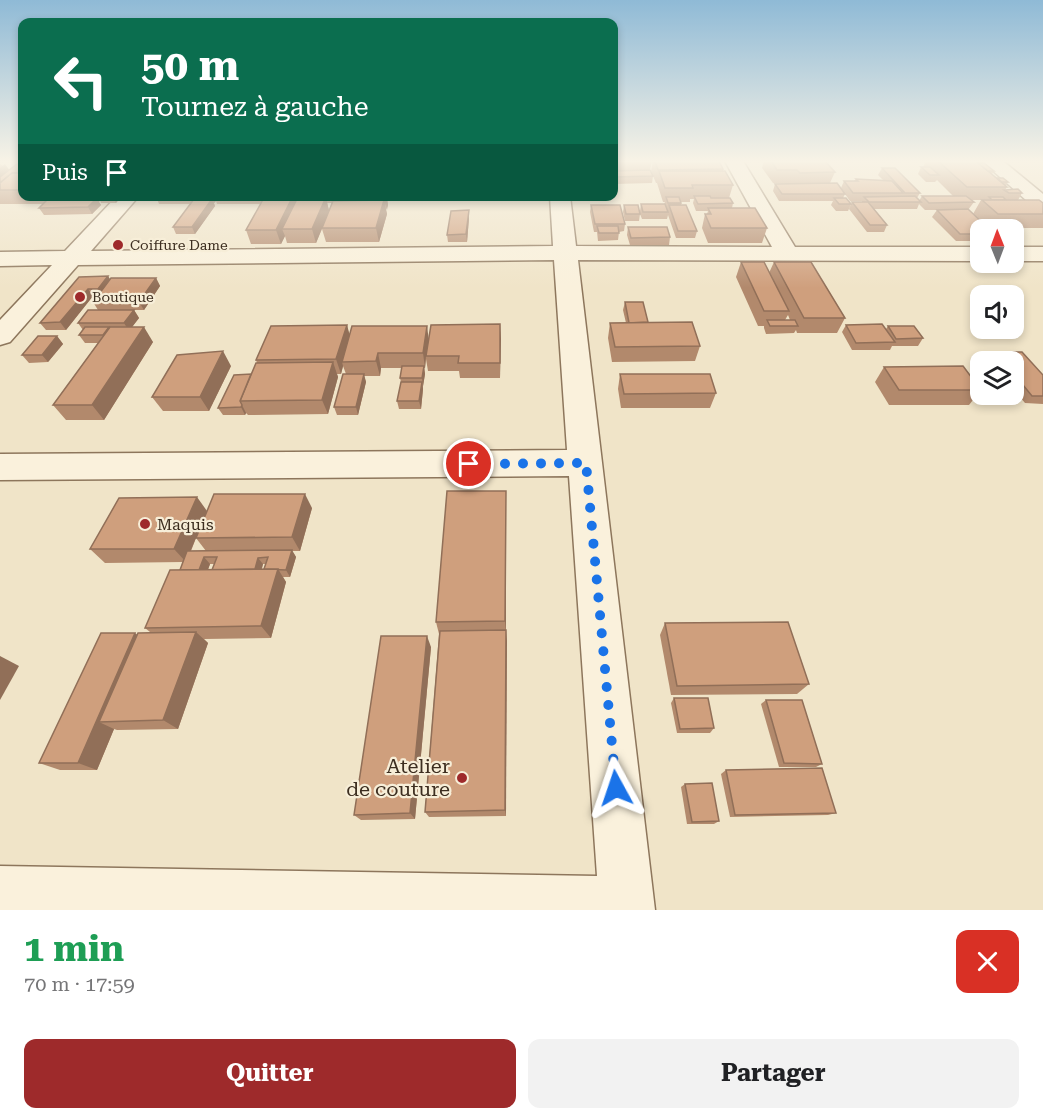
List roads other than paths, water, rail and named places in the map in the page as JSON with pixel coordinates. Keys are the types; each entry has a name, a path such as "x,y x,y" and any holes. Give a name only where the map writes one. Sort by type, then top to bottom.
{"street":[{"path":"0,336 122,203"},
{"path":"0,892 626,907 561,203"},
{"path":"759,203 788,254"},
{"path":"0,259 567,253 970,254"},
{"path":"1024,254 1043,254"},
{"path":"0,467 586,463"}],"place":[{"name":"Coiffure Dame","path":"118,245"},
{"name":"Boutique","path":"80,297"},
{"name":"Maquis","path":"145,524"},
{"name":"Atelier de couture","path":"462,778"}]}
